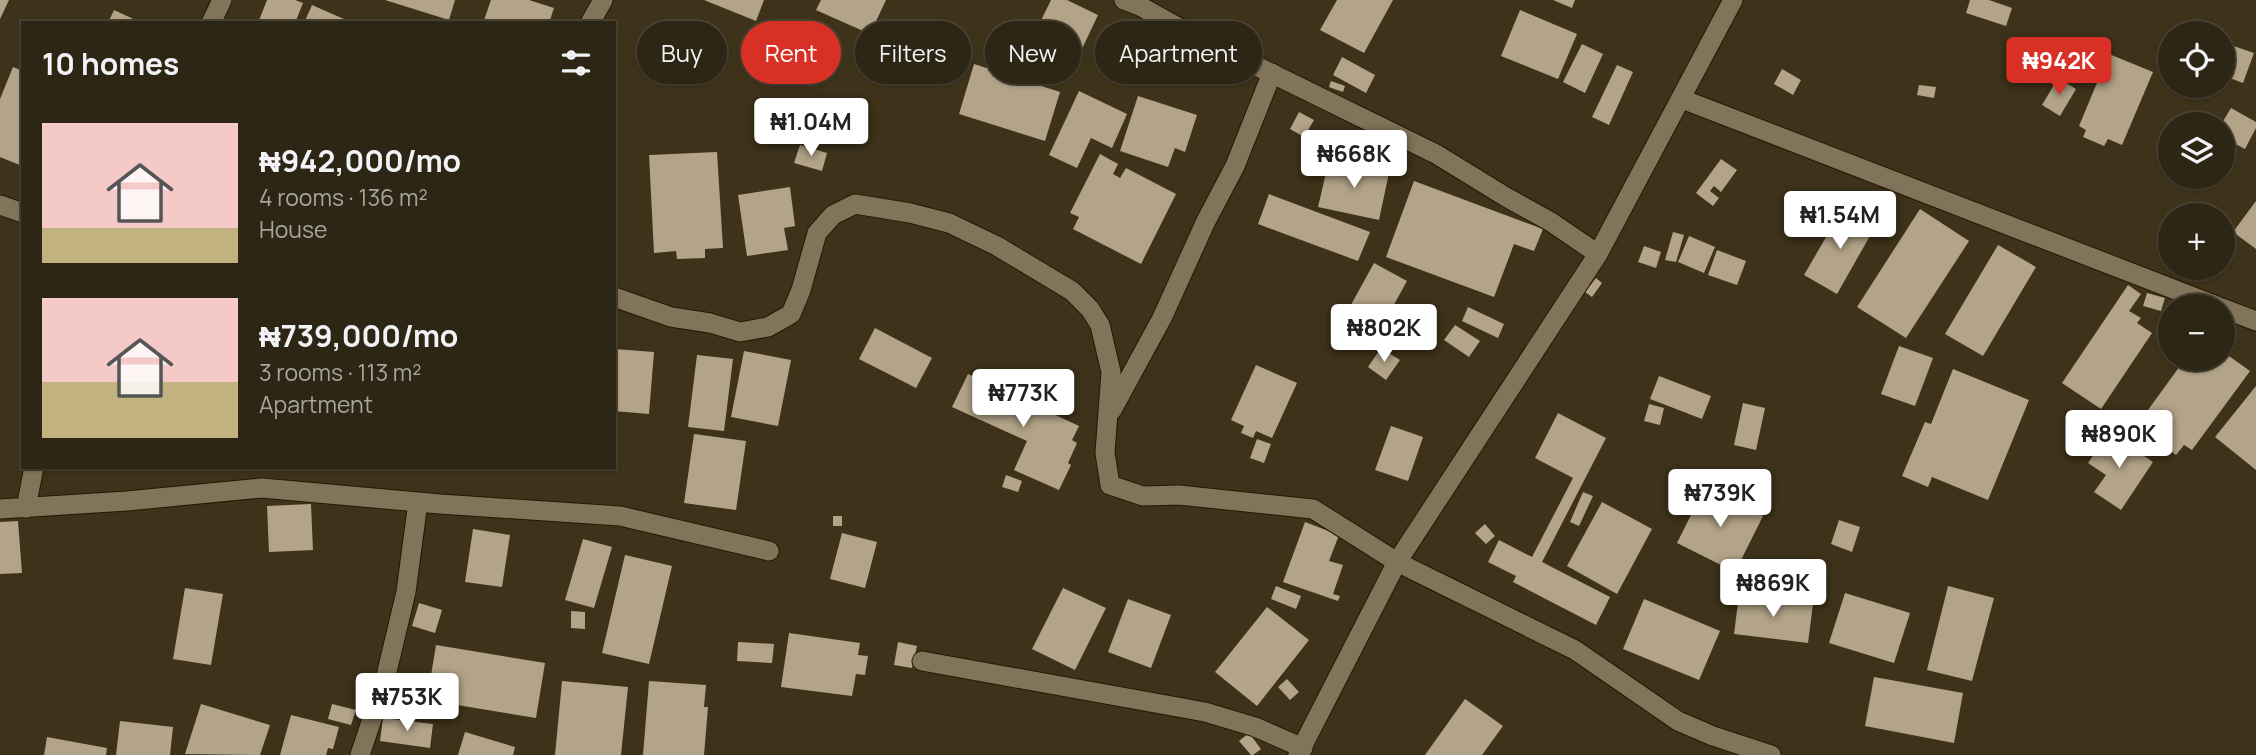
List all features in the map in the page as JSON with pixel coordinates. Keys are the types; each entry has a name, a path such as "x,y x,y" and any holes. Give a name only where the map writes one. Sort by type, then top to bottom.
{"street":[{"path":"212,21 222,0"},
{"path":"591,21 603,0"},
{"path":"1124,0 1436,154 1552,222 1598,254"},
{"path":"922,661 1205,712 1255,727 1300,752 1397,562 1598,254 1733,0"},
{"path":"1110,414 1163,318 1206,221 1235,166 1272,73"},
{"path":"1682,99 2186,294"},
{"path":"616,298 671,317 710,323 740,332 768,327 790,314 802,289 817,233 833,215 855,204 949,223 997,246 1072,291 1090,309 1100,325 1111,372 1110,414 1105,453 1110,485 1143,496 1179,495 1313,509 1397,562 1575,650 1678,721 1713,737 1771,755"},
{"path":"0,205 21,213"},
{"path":"2235,313 2256,321"},
{"path":"26,508 34,469"},
{"path":"0,509 127,501 262,488 620,516 769,551"},
{"path":"360,755 385,680 406,592 418,502"}],"building":[{"path":"0,0 9,0 0,19"},
{"path":"267,0 295,0 303,3 296,21 259,21"},
{"path":"385,0 455,0 449,20"},
{"path":"491,0 529,0 554,8 550,21 484,21"},
{"path":"704,0 764,0 756,21"},
{"path":"821,0 886,0 876,21 855,21 855,27 816,10"},
{"path":"1051,0 1067,0 1098,15 1081,51 1081,21 1041,21"},
{"path":"1337,0 1393,0 1364,53 1320,30"},
{"path":"1553,0 1575,0 1572,8"},
{"path":"1970,0 1989,0 2012,8 2006,26 1966,13"},
{"path":"312,5 348,21 305,21"},
{"path":"114,10 138,21 109,21"},
{"path":"1520,10 1577,34 1558,79 1501,56"},
{"path":"1582,44 1603,54 1585,93 1563,82"},
{"path":"2235,46 2254,53 2243,83 2235,80"},
{"path":"2109,54 2153,72 2122,145 2108,139 2104,146 2083,137 2086,130 2079,126"},
{"path":"1342,57 1375,75 1366,93 1333,75"},
{"path":"974,64 985,68 985,84 1035,84 1060,92 1045,141 959,114 968,84 971,84"},
{"path":"1617,65 1633,72 1609,125 1592,117"},
{"path":"13,67 21,70 21,166 0,157 0,99"},
{"path":"1782,69 1801,80 1793,95 1774,84"},
{"path":"2058,78 2076,89 2060,116 2042,105"},
{"path":"1331,81 1345,86 1343,92 1329,87"},
{"path":"1919,85 1936,87 1934,98 1917,95"},
{"path":"1079,91 1127,114 1112,148 1091,138 1077,168 1049,155"},
{"path":"1138,96 1197,115 1185,152 1175,148 1168,167 1120,151"},
{"path":"2231,108 2256,122 2256,128 2245,149 2235,144 2235,112 2229,112"},
{"path":"1299,112 1314,120 1304,137 1290,129"},
{"path":"1333,134 1346,139 1343,147 1330,142"},
{"path":"800,145 827,153 822,171 794,163"},
{"path":"717,152 723,248 705,249 705,258 677,259 676,251 654,253 649,155"},
{"path":"1100,154 1118,164 1113,174 1120,178 1126,168 1176,194 1141,264 1073,229 1079,217 1070,213"},
{"path":"1721,159 1737,170 1721,192 1714,186 1710,191 1719,198 1713,206 1696,193"},
{"path":"1329,160 1389,173 1379,220 1318,207"},
{"path":"1414,181 1543,229 1534,251 1514,244 1494,297 1386,257"},
{"path":"790,187 795,226 784,228 788,250 747,256 738,195"},
{"path":"1269,194 1370,232 1358,261 1258,224"},
{"path":"2256,201 2256,249 2235,233 2235,229"},
{"path":"1843,208 1875,227 1837,294 1804,275"},
{"path":"1920,209 1969,241 1906,338 1857,307"},
{"path":"1673,232 1684,235 1676,262 1665,260"},
{"path":"1689,236 1715,247 1704,273 1678,262"},
{"path":"1998,245 2036,267 1983,356 1945,334"},
{"path":"1644,246 1661,252 1656,268 1638,262"},
{"path":"1717,250 1746,261 1737,285 1708,275"},
{"path":"1374,263 1407,281 1369,350 1336,332"},
{"path":"1596,278 1602,283 1592,297 1585,292"},
{"path":"2128,285 2141,294 2129,311 2141,318 2137,323 2152,333 2101,409 2062,383"},
{"path":"2147,293 2158,296 2158,310 2143,306"},
{"path":"1468,307 1504,324 1498,338 1462,321"},
{"path":"1389,325 1400,334 1390,346 1379,338"},
{"path":"1455,325 1480,341 1469,357 1444,340"},
{"path":"875,328 932,358 916,388 859,359"},
{"path":"1899,346 1933,358 1915,406 1881,394"},
{"path":"1381,348 1400,360 1386,380 1368,367"},
{"path":"616,349 654,352 649,414 616,411"},
{"path":"744,351 791,360 778,426 731,417"},
{"path":"697,355 733,359 724,431 688,427"},
{"path":"2235,360 2250,371 2192,450 2184,445 2176,455 2142,431 2146,425 2140,421 2176,371 2235,371"},
{"path":"1256,365 1297,383 1272,438 1256,431 1253,438 1241,433 1244,426 1231,420"},
{"path":"1953,369 2029,400 1988,500 1932,477 1928,487 1902,476 1925,422 1931,424"},
{"path":"968,374 1079,426 1072,440 1077,443 1068,463 1071,465 1059,490 1014,470 1027,441 952,407"},
{"path":"1659,376 1711,396 1702,419 1650,399"},
{"path":"2256,386 2256,470 2215,437"},
{"path":"1743,403 1765,408 1756,450 1734,445"},
{"path":"1649,404 1664,408 1660,425 1644,421"},
{"path":"1558,413 1606,438 1542,562 1610,597 1596,625 1513,582 1516,576 1488,562 1499,540 1532,557 1573,478 1535,458"},
{"path":"1391,426 1423,437 1408,481 1375,470"},
{"path":"2109,432 2153,462 2121,510 2094,492 2106,475 2088,463"},
{"path":"694,434 746,441 736,510 684,503"},
{"path":"1257,439 1271,444 1264,463 1250,458"},
{"path":"1006,475 1022,481 1018,492 1002,487"},
{"path":"1705,487 1763,516 1735,572 1677,543"},
{"path":"1583,492 1593,496 1579,526 1570,522"},
{"path":"1602,502 1652,529 1617,594 1567,566"},
{"path":"311,504 313,550 269,552 267,506"},
{"path":"833,516 842,516 842,526 833,526"},
{"path":"1839,520 1860,527 1852,552 1831,544"},
{"path":"18,521 22,573 0,574 0,522"},
{"path":"1305,522 1339,535 1329,561 1343,565 1333,594 1340,596 1338,601 1283,582"},
{"path":"1485,524 1495,536 1486,544 1475,533"},
{"path":"473,529 510,535 502,587 465,582"},
{"path":"842,533 877,542 865,588 830,579"},
{"path":"583,539 612,547 594,608 565,600"},
{"path":"625,555 672,566 649,664 602,653"},
{"path":"1276,586 1301,596 1296,609 1271,599"},
{"path":"1948,586 1994,598 1972,681 1927,670"},
{"path":"185,588 223,594 211,665 173,659"},
{"path":"1063,588 1106,608 1075,670 1032,649"},
{"path":"1845,593 1910,613 1894,663 1829,643"},
{"path":"1739,595 1813,604 1808,643 1734,634"},
{"path":"1128,599 1171,615 1151,668 1108,652"},
{"path":"1644,599 1720,631 1699,680 1623,649"},
{"path":"419,603 442,610 435,633 412,626"},
{"path":"1267,607 1309,640 1257,706 1215,672"},
{"path":"571,611 585,612 585,629 571,628"},
{"path":"789,633 860,643 858,655 868,656 865,675 856,674 852,696 781,687"},
{"path":"738,642 774,644 772,663 737,661"},
{"path":"898,642 917,646 912,668 894,665"},
{"path":"436,645 545,663 536,718 427,700"},
{"path":"1874,677 1963,693 1954,743 1865,726"},
{"path":"1287,679 1299,692 1290,700 1278,687"},
{"path":"562,681 628,687 621,755 555,755"},
{"path":"649,681 706,685 704,707 708,707 704,755 643,755"},
{"path":"1465,699 1503,726 1482,755 1425,755"},
{"path":"201,704 270,725 260,755 185,754"},
{"path":"332,704 356,710 351,725 328,719"},
{"path":"291,715 339,727 333,749 328,748 326,755 280,755"},
{"path":"383,718 433,724 430,748 380,741"},
{"path":"120,721 173,727 170,755 116,755"},
{"path":"465,732 515,747 513,755 458,755"},
{"path":"1249,733 1261,749 1253,755 1239,741"},
{"path":"47,737 107,748 106,755 44,755"}]}
